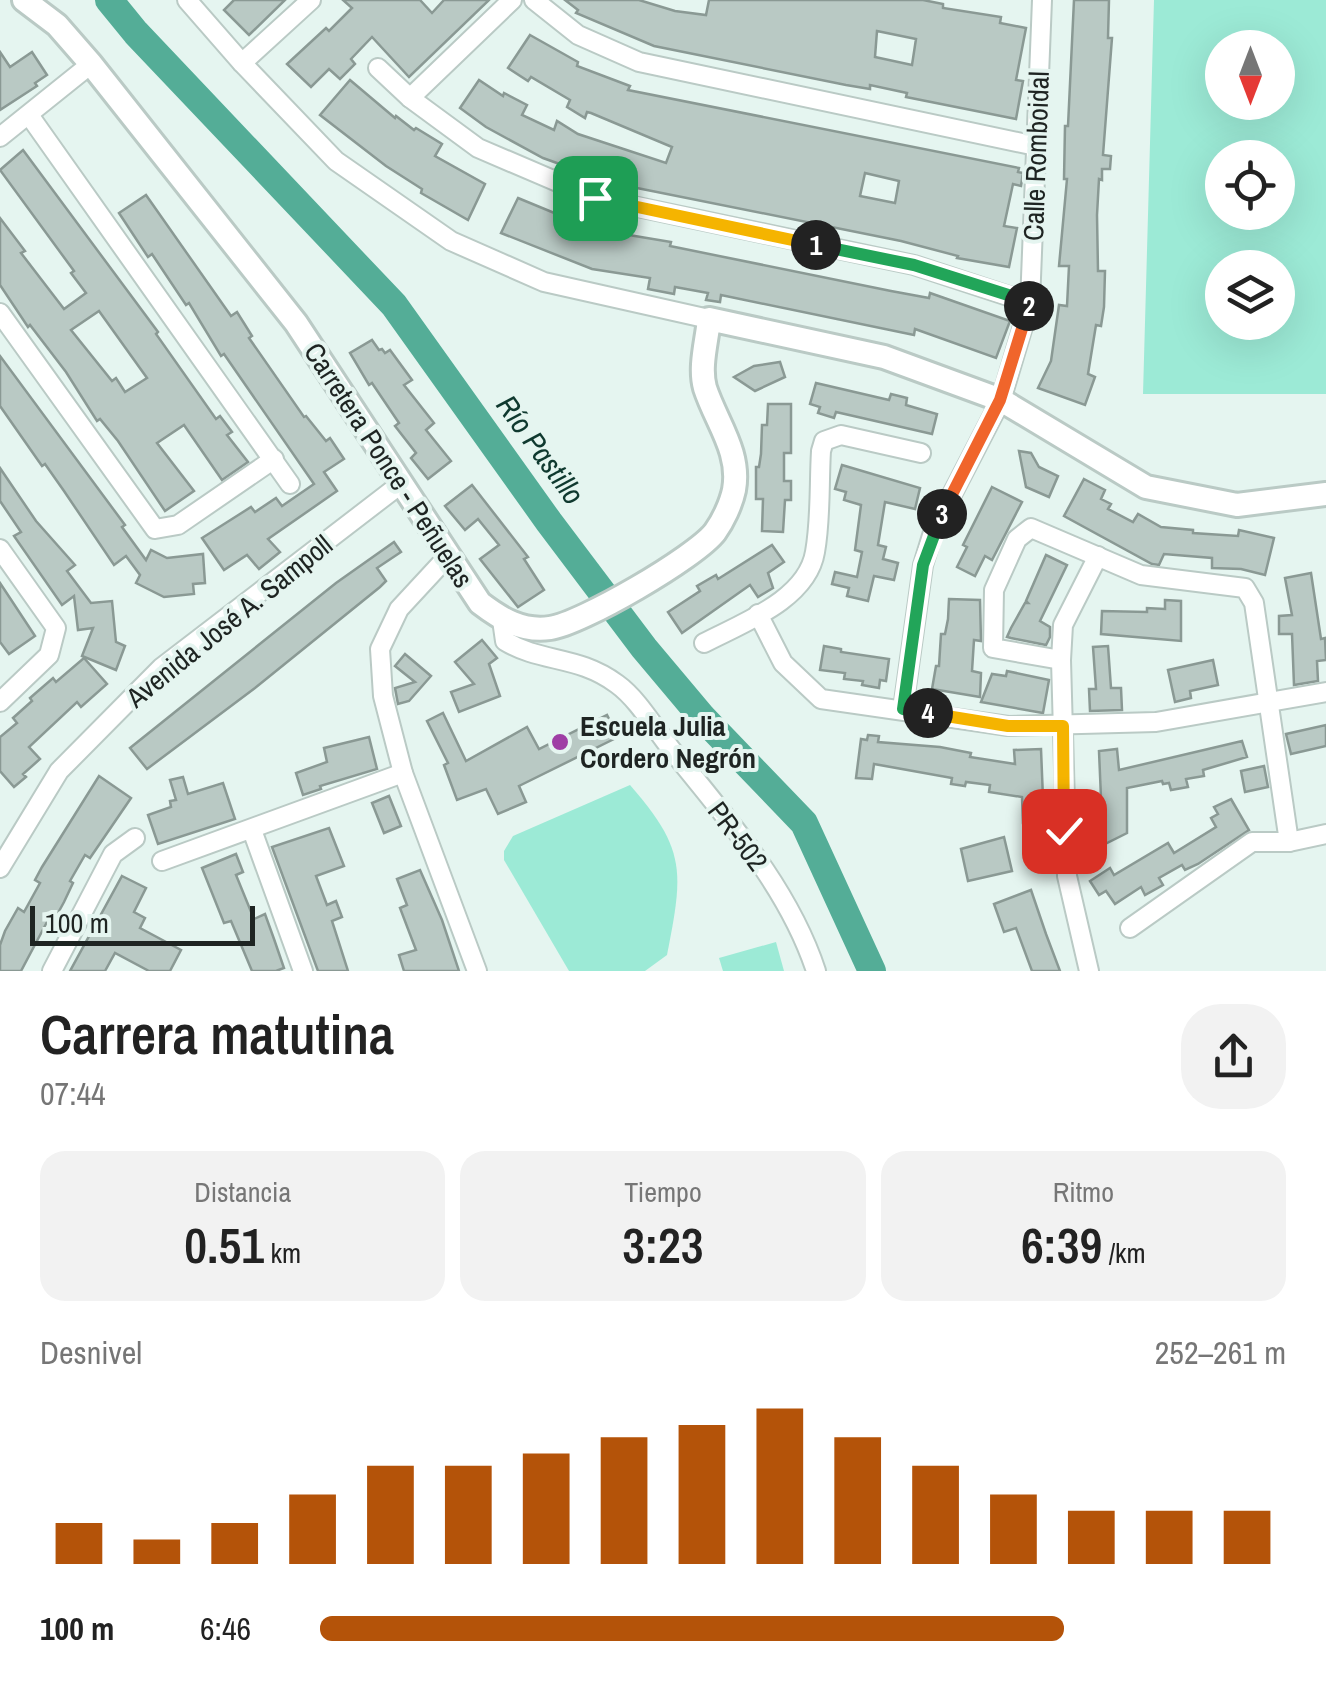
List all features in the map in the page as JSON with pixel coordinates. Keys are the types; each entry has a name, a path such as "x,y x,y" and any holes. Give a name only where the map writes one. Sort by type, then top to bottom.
{"main road":[{"name":"Carretera Ponce - Peñuelas","path":"24,0 57,25 90,64 296,322 480,603 502,620"},
{"path":"502,620 524,628 548,629 573,622 693,552 714,533 734,490 735,466 725,430 704,386 709,319 884,357 1000,400 1146,487 1237,505 1326,494"}],"street":[{"path":"188,0 336,161 451,241 544,282 709,319"},
{"path":"242,63 310,0"},
{"path":"410,98 512,0"},
{"path":"534,0 578,36 639,62 1036,146"},
{"name":"Calle Romboidal","path":"903,709 923,565 934,530 1000,400 1030,302 1042,0"},
{"path":"0,136 90,64"},
{"path":"378,68 410,98 478,148 595,198 914,265 1030,302"},
{"path":"29,116 290,484"},
{"path":"0,313 156,529 178,526 274,459"},
{"path":"704,643 789,594 806,574 815,554 820,451 824,441 841,436 921,453"},
{"name":"Avenida José A. Sampoll","path":"0,868 58,770 161,668 402,483"},
{"path":"1061,660 994,648 994,590 1017,539 1031,528 1142,575 1245,588 1254,603 1272,704 1289,842"},
{"path":"0,549 56,628 49,655 0,702"},
{"path":"449,555 400,609 380,649 384,696 403,773 477,971"},
{"path":"1089,971 1066,876 1061,660 1064,626 1098,556"},
{"path":"758,614 783,663 820,699 1008,726 1156,722 1326,692"},
{"name":"PR-502","path":"502,620 505,641 520,650 582,663 620,686 755,854 803,931 816,971"},
{"path":"162,861 403,773"},
{"path":"252,830 303,971"},
{"path":"1130,928 1252,842 1289,842 1326,834"},
{"path":"52,971 113,854 135,838"}],"green space":[{"path":"1154,0 1326,0 1326,394 1143,394"},
{"path":"630,785 662,827 676,864 676,903 667,955 645,971 569,971 504,860 504,851 513,836"},
{"path":"776,942 784,971 723,971 719,958"}],"building":[{"path":"234,0 285,0 249,35 224,10"},
{"path":"343,0 420,0 432,13 444,0 489,0 409,77 372,37 351,59 355,64 340,79 329,69 311,87 287,64 352,8"},
{"path":"565,0 639,0 706,15 709,0 923,0 943,4 943,8 1001,17 1000,23 1026,28 1016,80 1023,81 1016,119 906,97 907,93 870,85 870,89 846,85 654,46 576,13 578,10","holes":["877,31 916,39 912,65 875,57"]},
{"path":"1074,0 1109,0 1108,38 1112,38 1103,155 1111,156 1110,169 1102,169 1102,180 1099,179 1097,215 1098,271 1105,271 1104,307 1101,326 1096,325 1088,374 1095,377 1085,405 1038,388 1051,361 1059,305 1067,306 1069,266 1059,266 1067,179 1065,126"},
{"path":"530,35 578,62 577,66 630,86 628,90 1019,168 1018,172 1023,173 1021,186 1013,184 1004,226 1017,228 1009,267 607,181 543,158 460,108 479,80 503,96 504,93 527,105 522,115 554,130 557,121 578,134 666,163 672,147 591,113 587,112 585,118 567,107 570,100 508,68","holes":["865,173 899,181 895,203 860,196"]},
{"path":"0,52 10,67 32,52 47,75 0,110"},
{"path":"350,80 395,118 442,144 435,156 485,184 468,220 421,193 422,189 320,115"},
{"path":"23,150 158,332 216,419 220,416 232,432 227,435 248,462 222,480 184,425 157,443 194,491 165,511 118,441 100,419 97,421 66,372 28,327 0,285 0,218 64,309 86,293 0,170","holes":["99,311 147,378 125,392 71,330"]},
{"path":"146,195 231,316 237,312 252,336 249,338 304,417 326,441 330,438 344,459 324,472 337,491 268,539 280,552 259,569 247,555 224,570 202,538 251,507 255,512 276,498 282,506 314,484 224,354 221,356 189,303 186,305 152,254 148,257 119,213"},
{"path":"518,198 593,229 671,242 670,246 891,291 929,298 930,293 1010,321 996,358 915,329 914,335 721,295 720,302 706,300 708,293 675,287 674,294 648,289 650,278 592,269 501,233"},
{"path":"372,340 379,350 390,350 412,380 404,385 434,423 426,430 451,461 428,479 411,458 416,453 395,426 399,423 350,353"},
{"path":"0,356 125,525 122,527 146,560 151,550 167,558 203,554 205,583 193,584 194,594 164,597 136,583 140,575 126,556 114,565 0,406"},
{"path":"780,362 785,377 755,391 734,377 754,366"},
{"path":"816,383 889,400 891,394 907,398 906,405 937,414 932,434 836,412 834,418 818,413 820,407 810,404"},
{"path":"768,404 791,404 791,453 784,453 784,481 791,481 791,500 785,500 783,532 762,531 763,499 756,499 756,467"},
{"path":"1019,451 1031,453 1039,467 1058,476 1049,497 1026,487"},
{"path":"842,465 920,488 915,509 885,502 878,545 886,547 883,559 898,563 894,580 874,576 868,601 847,596 849,588 832,584 835,572 857,577 862,552 855,550 861,505 844,500 846,492 835,489"},
{"path":"0,468 36,521 75,565 67,571 91,603 112,601 116,642 125,646 116,670 82,656 93,628 78,630 74,596 62,605 14,536 21,532 0,501"},
{"path":"1084,479 1105,490 1101,499 1111,504 1108,509 1133,522 1138,514 1161,527 1193,533 1238,536 1239,530 1274,538 1265,575 1212,568 1212,558 1164,554 1159,565 1152,564 1064,516"},
{"path":"472,485 528,557 524,559 544,590 518,607 480,559 499,545 478,519 465,530 445,506"},
{"path":"992,487 1022,502 992,560 985,556 975,576 957,567 967,547 963,545"},
{"path":"394,542 401,552 377,568 386,581 380,587 147,769 130,748 336,583"},
{"path":"772,545 784,562 768,573 773,588 758,597 750,585 682,633 668,612 700,591 697,586 716,575 718,579"},
{"path":"1046,555 1067,565 1040,621 1050,627 1050,637 1046,645 1007,637 1028,603"},
{"path":"1311,573 1326,660 1317,661 1318,681 1294,685 1292,634 1279,634 1279,616 1292,615 1285,578"},
{"path":"0,583 35,636 9,654 0,642"},
{"path":"949,599 980,600 981,641 974,640 972,671 981,673 980,697 932,689"},
{"path":"1165,600 1181,601 1181,641 1101,634 1102,611 1165,609"},
{"path":"482,640 497,658 489,664 500,696 459,712 451,692 474,684 455,662"},
{"path":"824,646 889,659 886,681 880,680 879,688 844,679 845,673 820,670"},
{"path":"1108,646 1111,688 1121,688 1122,710 1090,711 1089,689 1096,689 1093,647"},
{"path":"405,654 431,676 409,701 398,704 395,688 415,682 395,666"},
{"path":"84,658 107,684 81,707 77,702 29,747 40,759 14,787 0,771 0,737 17,723 13,718 32,701 30,698"},
{"path":"1213,660 1218,685 1190,691 1191,698 1175,702 1168,670"},
{"path":"1007,671 1049,680 1043,713 981,702 992,674 1006,676"},
{"path":"443,713 466,761 527,727 539,749 607,715 618,737 519,786 526,802 498,814 486,789 457,800 444,765 448,763 427,721"},
{"path":"1326,725 1326,746 1291,754 1286,734"},
{"path":"868,735 879,736 878,742 940,747 971,753 970,757 1015,764 1014,750 1041,749 1044,823 1023,823 1022,797 989,792 990,785 951,784 952,778 874,764 872,779 856,778 861,739 867,740"},
{"path":"369,737 377,769 303,795 296,773 327,762 324,748"},
{"path":"1242,741 1247,757 1203,770 1204,776 1186,779 1188,787 1171,790 1169,783 1162,781 1127,788 1127,833 1103,845 1099,751 1117,749 1119,770"},
{"path":"1264,766 1268,787 1245,792 1241,771"},
{"path":"99,776 131,798 90,858 85,855 52,924 47,922 21,971 0,971 0,945 5,931 18,908 24,912 40,883 35,880 42,867"},
{"path":"183,777 188,794 223,783 235,819 158,844 148,815 171,807 170,801 176,800 170,780"},
{"path":"389,796 401,826 384,833 372,803"},
{"path":"1231,799 1249,830 1198,864 1185,870 1182,865 1159,878 1163,885 1145,895 1141,887 1115,904 1106,891 1099,895 1090,881 1110,868 1114,875 1168,843 1174,853 1216,827 1211,818 1218,814 1214,807"},
{"path":"329,828 344,866 316,876 327,905 336,901 342,917 332,921 348,971 318,971 272,847"},
{"path":"1004,837 1012,871 968,881 961,849"},
{"path":"236,854 243,872 236,875 254,919 265,914 284,968 252,971 231,921 224,923 202,868"},
{"path":"420,870 459,971 404,971 399,955 416,950 400,908 407,905 397,879"},
{"path":"122,876 146,888 134,912 145,918 140,928 181,950 170,971 149,971 115,953 105,971 70,971"},
{"path":"1031,890 1060,971 1032,971 1016,928 1004,932 994,904"}],"waterway":[{"name":"Río Pastillo","path":"109,0 394,305 644,648 702,717 804,823 872,971"}],"place":[{"name":"Escuela Julia Cordero Negrón","path":"560,742"}],"route":[{"path":"595,198 914,265 1030,302 1000,400 934,530 923,565 903,709 1008,726 1063,726 1064,831"}]}
